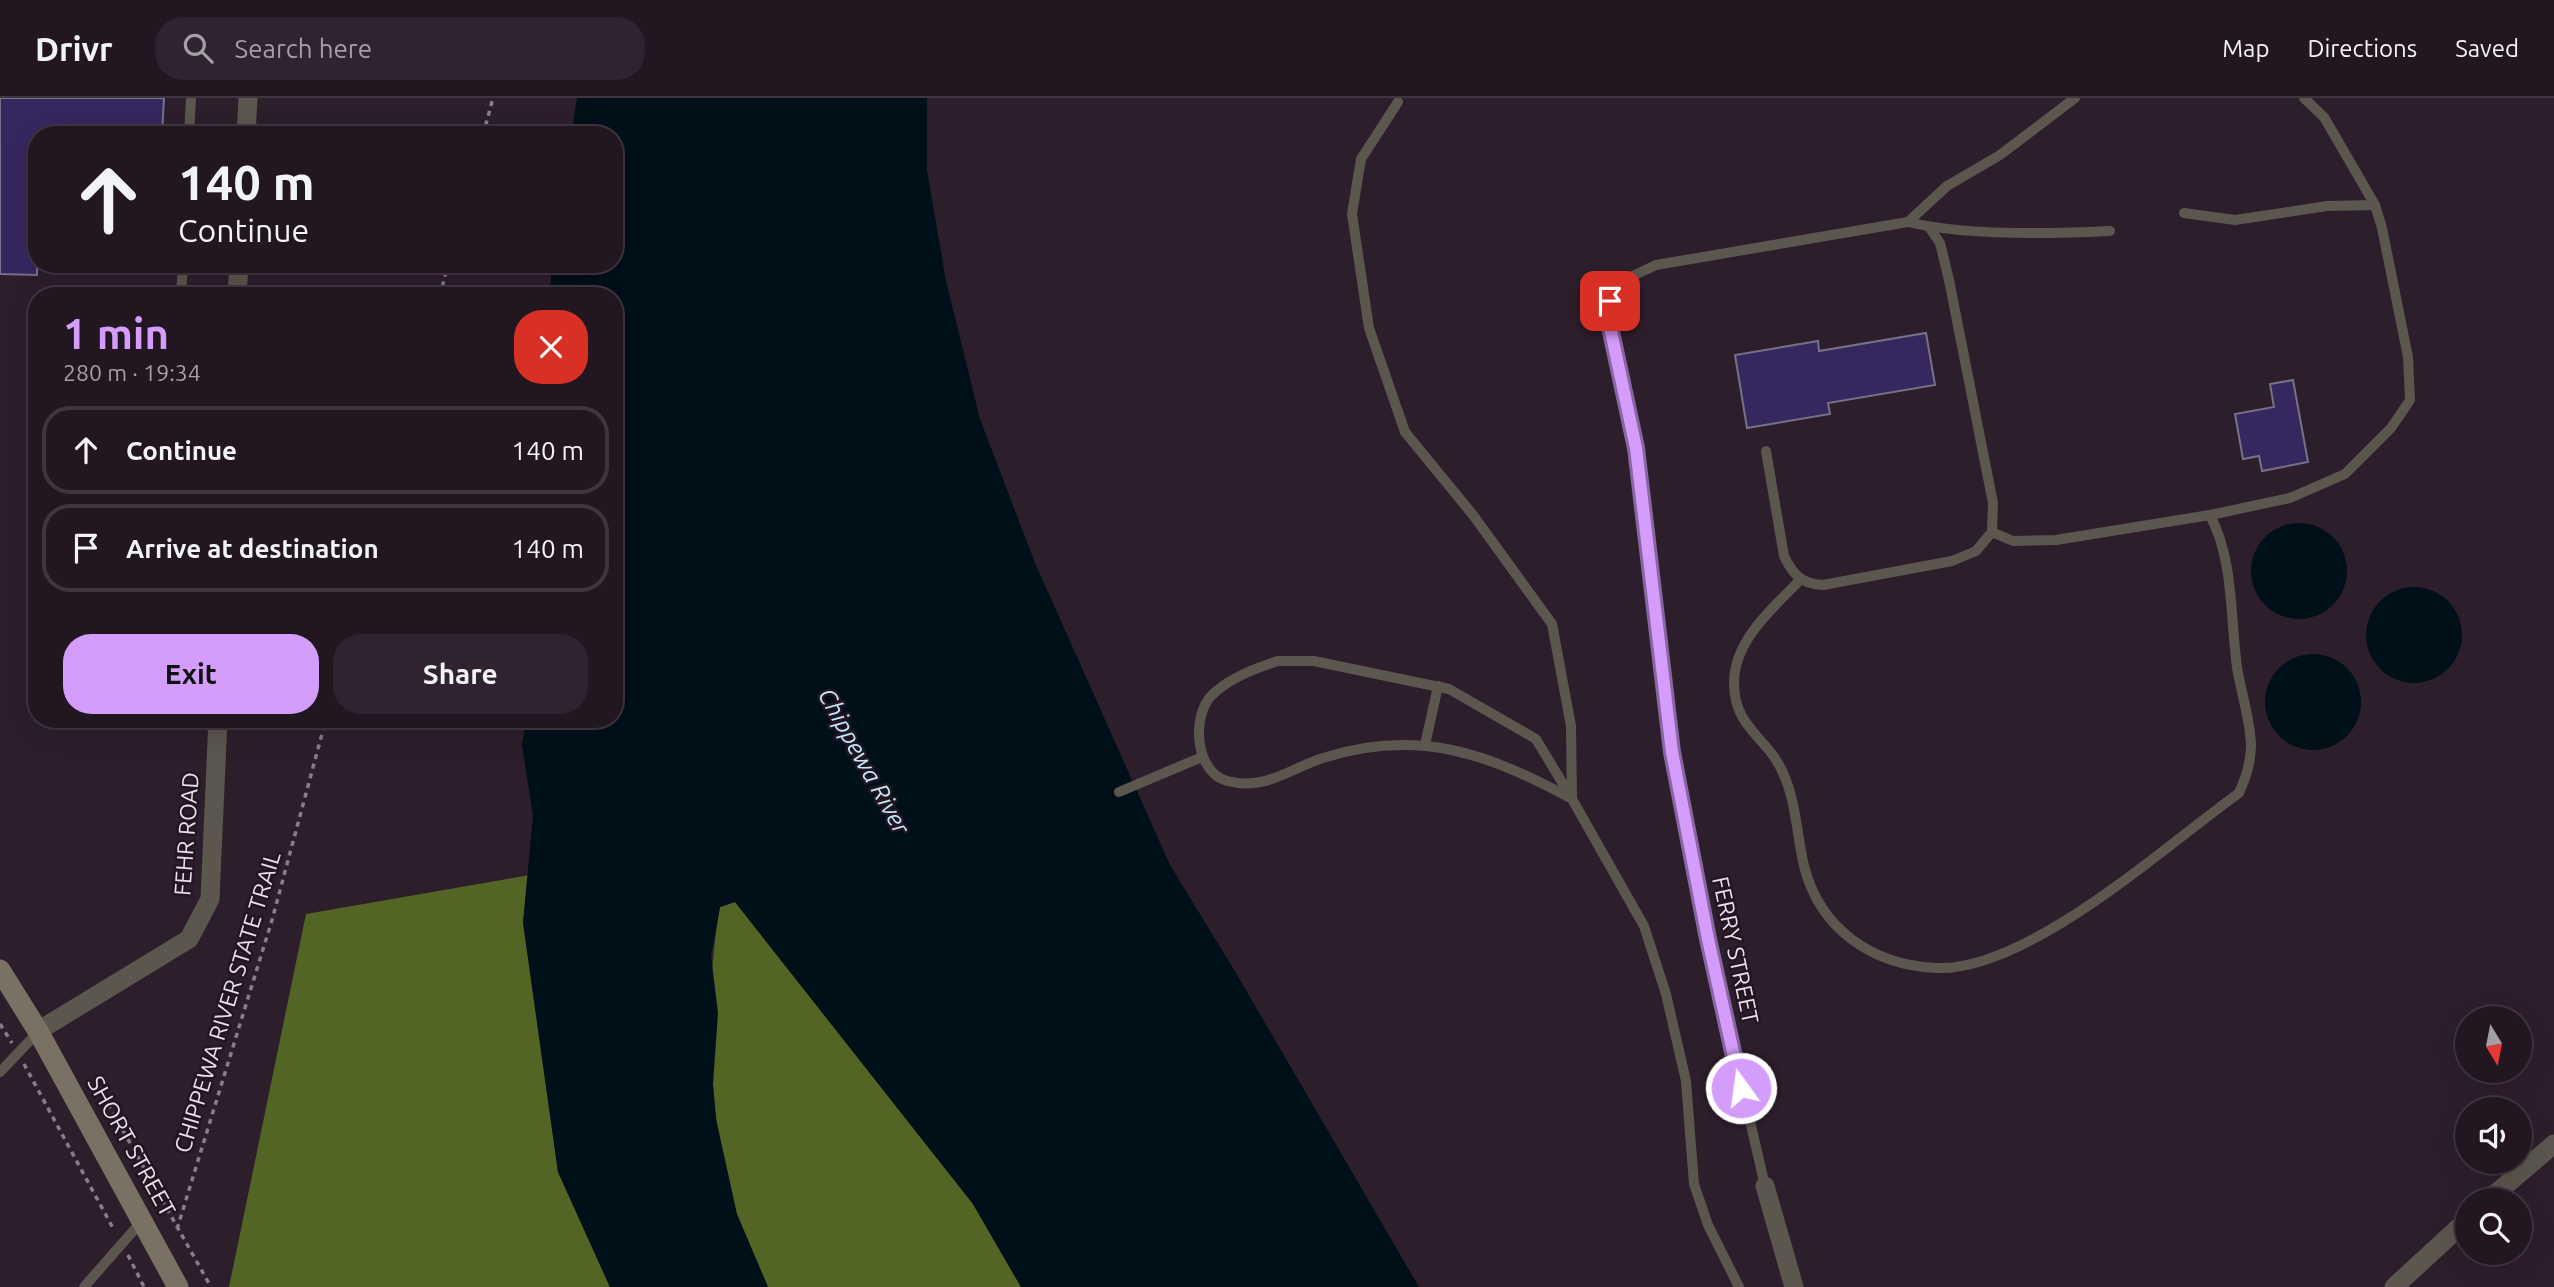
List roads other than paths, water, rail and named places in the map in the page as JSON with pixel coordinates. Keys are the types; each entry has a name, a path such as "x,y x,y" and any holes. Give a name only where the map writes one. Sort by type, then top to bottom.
{"street":[{"path":"246,126 248,98"},
{"name":"FEHR ROAD","path":"38,1031 189,939 210,899 218,728"},
{"name":"SHORT STREET","path":"0,970 38,1031 144,1220 178,1287"},
{"path":"2502,1188 2554,1144"},
{"name":"FERRY STREET","path":"1765,1186 1794,1287"},
{"path":"2394,1287 2455,1231"}],"lane":[{"path":"189,126 191,98"},
{"path":"1908,222 1947,186 2000,155 2075,98"},
{"path":"1992,531 2013,541 2056,540 2210,515 2290,498 2345,474 2391,428 2410,400 2408,357 2375,205 2324,117 2304,98"},
{"path":"1398,102 1361,159 1352,214 1369,328 1405,432 1473,515 1552,624 1571,726 1572,799"},
{"path":"2184,213 2235,220 2327,206 2375,205"},
{"path":"1908,222 1929,227 2074,233 2110,231"},
{"name":"FERRY STREET","path":"1765,1186 1708,939 1672,752 1636,448 1610,327 1610,301 1624,280 1656,265 1908,222"},
{"path":"1766,451 1784,556 1791,570 1807,584 1824,585 1952,561 1976,551 1992,531 1993,503 1950,280 1940,243 1929,227"},
{"path":"1801,579 1760,620 1737,659 1734,682 1735,701 1743,723 1778,761 1787,781 1812,891 1855,945 1884,960 1937,968 1972,964 2015,950 2069,918 2239,793 2249,771 2251,744 2237,667 2222,537 2210,515"},
{"path":"1572,799 1530,776 1495,763 1425,745 1380,746 1322,758 1256,785 1224,780 1202,757 1198,725 1211,696 1251,669 1278,661 1314,661 1449,689 1536,739 1572,799 1644,926 1666,994 1686,1081 1694,1184 1707,1225 1739,1287"},
{"path":"1425,745 1437,686"},
{"path":"1119,792 1202,757"},
{"path":"0,1072 38,1031"},
{"path":"84,1287 144,1220"}],"water":[{"name":"Chippewa River","path":"577,98 927,98 927,170 946,281 980,419 1035,563 1170,865 1419,1287 1021,1287 973,1204 735,902 720,907 711,956 718,1013 713,1084 716,1119 737,1214 768,1287 610,1287 558,1172 523,922 533,816 522,745 525,728 623,728 623,287 551,287 551,273 623,273 623,126 572,126"},
{"path":"2299,523 2318,526 2333,537 2344,552 2347,571 2344,590 2333,605 2318,616 2299,619 2280,616 2265,605 2254,590 2251,571 2254,552 2265,537 2280,526"},
{"path":"2414,587 2433,590 2448,601 2459,616 2462,635 2459,654 2448,669 2433,680 2414,683 2395,680 2380,669 2369,654 2366,635 2369,616 2380,601 2395,590"},
{"path":"2313,654 2332,657 2347,668 2358,683 2361,702 2358,721 2347,736 2332,747 2313,750 2294,747 2279,736 2268,721 2265,702 2268,683 2279,668 2294,657"}]}
